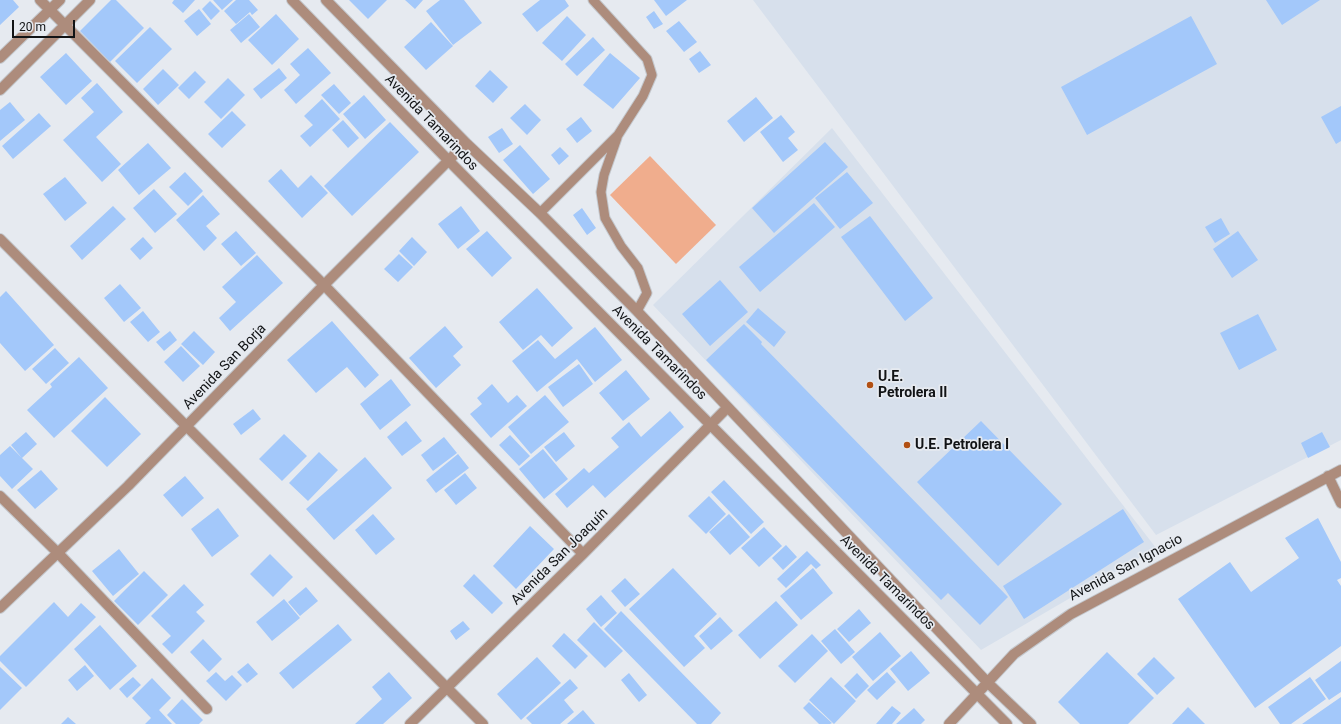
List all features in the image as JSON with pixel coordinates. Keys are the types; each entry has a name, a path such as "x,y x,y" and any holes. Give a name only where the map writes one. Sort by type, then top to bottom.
{"street":[{"path":"40,0 324,285 583,554"},
{"path":"0,58 60,0"},
{"path":"0,90 90,0"},
{"name":"Avenida Tamarindos","path":"292,0 449,161 1007,724"},
{"name":"Avenida Tamarindos","path":"326,0 466,143 540,213 637,311 727,408 988,682 1031,724"},
{"name":"Avenida San Borja","path":"0,608 188,426 324,285 466,143"},
{"path":"0,239 188,426 483,724"},
{"name":"Avenida San Joaquín","path":"410,724 583,554 727,408"},
{"name":"Avenida San Ignacio","path":"949,724 1014,654 1071,614 1341,470"},
{"path":"1328,476 1341,503"},
{"path":"0,496 58,553 207,709"}],"lane":[{"path":"540,213 618,135 643,96 652,75 647,59 593,0"},
{"path":"618,135 604,175 601,192 604,218 621,246 638,268 647,293 637,311"}],"shaded area":[{"path":"753,0 1341,0 1341,440 1156,535"},
{"path":"832,128 1156,548 981,650 653,305"},
{"path":"650,156 716,225 676,264 610,195"}],"building":[{"path":"0,0 13,0 19,7 0,25"},
{"path":"111,0 116,0 144,28 110,62 80,31"},
{"path":"174,0 195,0 183,13 172,3"},
{"path":"213,0 233,0 222,10"},
{"path":"236,0 249,0 258,10 252,15 250,12 236,24 224,11"},
{"path":"349,0 387,0 368,19"},
{"path":"405,0 423,0 415,9"},
{"path":"440,0 464,0 482,23 453,45 426,11"},
{"path":"540,0 565,0 569,6 537,32 522,14"},
{"path":"654,0 687,0 666,16"},
{"path":"1266,0 1320,0 1282,25"},
{"path":"210,1 220,11 211,20 202,9"},
{"path":"199,9 211,24 197,36 184,21"},
{"path":"654,11 663,24 654,29 646,17"},
{"path":"249,14 260,27 241,43 230,30"},
{"path":"276,14 299,39 272,65 248,40"},
{"path":"567,16 586,35 562,61 542,43"},
{"path":"1191,16 1217,64 1087,135 1061,87"},
{"path":"679,21 697,42 684,52 666,31"},
{"path":"431,22 453,46 426,70 404,47"},
{"path":"150,27 172,49 137,83 115,61"},
{"path":"593,37 605,50 577,76 565,64"},
{"path":"308,48 331,73 296,104 284,90 300,75 290,64"},
{"path":"700,51 711,65 699,73 689,59"},
{"path":"66,53 92,81 66,105 40,77"},
{"path":"610,53 640,78 613,109 583,85"},
{"path":"279,68 287,78 261,99 253,89"},
{"path":"163,69 179,85 158,105 143,89"},
{"path":"490,70 508,87 493,103 475,86"},
{"path":"195,71 206,82 189,99 178,88"},
{"path":"228,78 245,95 221,119 204,102"},
{"path":"97,83 123,112 96,137 121,164 102,182 63,140 94,112 81,98"},
{"path":"334,84 351,103 339,114 321,95"},
{"path":"364,95 386,120 365,139 343,114"},
{"path":"756,97 773,118 744,142 727,121"},
{"path":"322,99 340,119 310,147 300,136 313,125 304,116"},
{"path":"10,102 25,120 0,141 0,110"},
{"path":"525,104 541,120 527,135 510,118"},
{"path":"1341,106 1341,141 1336,144 1321,117"},
{"path":"232,111 246,125 222,148 208,134"},
{"path":"39,113 51,126 13,159 2,146"},
{"path":"781,115 795,132 788,138 798,150 783,162 760,132"},
{"path":"581,117 592,131 577,143 566,129"},
{"path":"343,120 359,138 348,148 332,130"},
{"path":"390,122 419,152 352,216 324,186"},
{"path":"502,128 513,144 499,153 488,137"},
{"path":"825,142 848,167 774,233 752,208"},
{"path":"148,143 171,168 139,195 118,170"},
{"path":"520,145 550,179 533,194 503,160"},
{"path":"560,147 569,156 559,165 551,155"},
{"path":"281,169 298,188 311,175 328,193 302,218 268,181"},
{"path":"185,172 203,191 188,206 169,187"},
{"path":"847,172 873,203 840,229 815,198"},
{"path":"65,177 87,203 65,221 43,194"},
{"path":"154,189 177,214 155,233 133,208"},
{"path":"203,195 220,214 206,226 217,238 204,251 176,220"},
{"path":"814,203 835,227 760,292 739,267"},
{"path":"113,206 126,219 82,260 70,246"},
{"path":"461,206 480,231 458,249 438,224"},
{"path":"582,208 596,228 587,235 573,215"},
{"path":"870,216 933,298 905,321 841,237"},
{"path":"1221,218 1230,234 1215,243 1205,227"},
{"path":"236,231 256,253 241,266 221,244"},
{"path":"487,231 512,258 492,277 466,249"},
{"path":"1238,231 1258,260 1232,278 1213,249"},
{"path":"143,237 153,248 140,260 130,249"},
{"path":"412,237 427,252 414,266 399,251"},
{"path":"399,254 413,267 398,282 384,269"},
{"path":"257,255 283,283 230,331 219,318 236,302 222,287"},
{"path":"720,280 748,312 710,346 682,314"},
{"path":"120,284 141,308 124,322 104,298"},
{"path":"537,288 573,328 552,347 541,335 523,350 499,322"},
{"path":"6,291 54,345 25,371 0,343 0,297"},
{"path":"758,308 786,332 774,347 746,322"},
{"path":"143,311 160,332 148,342 130,322"},
{"path":"1258,314 1277,350 1239,370 1220,333"},
{"path":"332,321 379,375 365,388 347,367 316,393 287,360"},
{"path":"744,324 762,342 761,344 1008,597 980,625 948,593 941,600 706,360"},
{"path":"445,326 463,347 453,356 461,365 436,388 409,358"},
{"path":"595,327 622,360 595,382 577,359 537,392 512,361 538,340 555,359"},
{"path":"170,331 177,340 164,351 156,342"},
{"path":"194,331 215,352 203,365 181,344"},
{"path":"181,346 200,366 183,382 164,362"},
{"path":"55,348 69,363 46,384 32,369"},
{"path":"79,357 108,388 54,438 27,410 52,387 50,384"},
{"path":"579,364 593,384 563,407 548,387"},
{"path":"626,370 650,399 623,421 599,393"},
{"path":"391,379 411,405 380,430 360,404"},
{"path":"492,384 508,403 517,395 527,406 491,438 470,414 482,404 477,398"},
{"path":"545,395 569,422 531,454 508,427"},
{"path":"105,397 141,434 107,467 71,431"},
{"path":"253,409 261,419 241,435 233,424"},
{"path":"670,411 684,427 605,498 593,485 567,508 555,494 584,468 589,473 619,447 611,438 629,422 641,437"},
{"path":"406,421 422,441 402,456 387,437"},
{"path":"981,421 1062,504 998,566 917,482"},
{"path":"26,432 37,444 22,458 11,445"},
{"path":"564,432 575,446 556,462 544,447"},
{"path":"1322,432 1330,447 1308,458 1301,443"},
{"path":"284,434 307,456 282,481 259,459"},
{"path":"510,435 530,456 519,466 499,445"},
{"path":"444,437 457,453 433,471 421,455"},
{"path":"10,446 33,469 12,489 0,476 0,455"},
{"path":"543,449 568,479 544,499 519,469"},
{"path":"319,452 338,470 308,501 289,483"},
{"path":"458,454 469,468 436,493 426,480"},
{"path":"365,457 392,488 334,540 306,509"},
{"path":"41,470 58,489 35,509 17,490"},
{"path":"465,473 477,488 456,505 444,490"},
{"path":"185,476 204,498 182,517 163,495"},
{"path":"724,480 764,522 751,534 711,492"},
{"path":"709,496 726,514 706,534 688,516"},
{"path":"218,508 239,536 212,557 191,529"},
{"path":"1123,509 1144,542 1024,619 1003,586"},
{"path":"373,514 395,539 376,555 355,530"},
{"path":"729,514 750,537 730,555 709,532"},
{"path":"1318,518 1341,562 1341,578 1337,580 1341,586 1341,646 1255,708 1178,599 1230,562 1251,592 1299,558 1285,538"},
{"path":"530,526 554,549 516,589 493,566"},
{"path":"764,527 782,546 759,567 741,548"},
{"path":"786,545 797,557 783,570 772,558"},
{"path":"119,549 139,574 113,596 92,571"},
{"path":"807,551 821,565 816,569 811,564 786,588 777,579"},
{"path":"270,554 293,577 273,597 250,574"},
{"path":"673,568 717,614 694,636 705,648 684,667 629,609"},
{"path":"813,568 833,593 801,620 780,596"},
{"path":"144,571 168,595 138,625 114,601"},
{"path":"474,574 503,603 492,614 463,586"},
{"path":"625,578 640,594 625,607 611,591"},
{"path":"184,584 204,605 196,612 205,621 172,654 162,644 171,636 151,616"},
{"path":"306,587 318,601 300,616 288,602"},
{"path":"601,595 617,613 601,627 586,609"},
{"path":"284,599 300,618 272,641 256,622"},
{"path":"776,601 798,625 760,659 738,635"},
{"path":"54,602 68,617 81,603 96,617 26,687 0,661 0,656"},
{"path":"859,609 871,623 849,642 837,629"},
{"path":"621,611 721,713 711,724 697,724 604,629"},
{"path":"720,617 733,631 711,650 699,636"},
{"path":"463,621 470,629 456,640 450,631"},
{"path":"594,622 623,651 605,668 577,640"},
{"path":"338,624 352,640 293,689 279,673"},
{"path":"100,625 137,666 110,690 74,649"},
{"path":"835,629 855,652 841,664 821,641"},
{"path":"880,632 901,656 873,681 852,657"},
{"path":"564,633 588,656 575,669 552,646"},
{"path":"812,634 828,651 795,683 778,666"},
{"path":"203,639 222,659 209,672 190,652"},
{"path":"911,651 930,673 908,691 890,669"},
{"path":"1107,652 1154,698 1128,724 1080,724 1058,702"},
{"path":"537,657 561,683 521,720 497,694"},
{"path":"1154,657 1175,678 1157,695 1137,674"},
{"path":"1341,661 1341,692 1329,700 1315,680"},
{"path":"248,663 258,674 247,683 237,672"},
{"path":"85,665 94,676 77,691 68,680"},
{"path":"0,667 22,688 0,710"},
{"path":"216,672 225,681 232,675 242,685 226,701 206,681"},
{"path":"389,672 412,698 383,724 355,724 382,699 372,687"},
{"path":"887,672 896,682 877,700 867,690"},
{"path":"629,673 647,695 639,702 621,680"},
{"path":"857,673 869,686 856,699 844,686"},
{"path":"133,677 141,685 127,698 119,689"},
{"path":"831,677 856,701 834,724 809,700"},
{"path":"1310,677 1326,699 1291,724 1280,724 1268,707"},
{"path":"152,678 171,698 159,710 172,724 145,724 151,718 132,698"},
{"path":"570,679 578,688 564,700 574,712 560,724 532,724 526,718"},
{"path":"1341,697 1341,724 1302,724"},
{"path":"182,699 203,720 199,724 176,724 167,715"},
{"path":"809,702 832,723 819,724 803,708"},
{"path":"892,706 901,713 892,724 876,724"},
{"path":"1188,707 1205,724 1172,724"},
{"path":"914,708 925,720 921,724 896,724"},
{"path":"583,710 595,724 567,724"},
{"path":"68,717 76,724 61,724"}],"place":[{"name":"U.E. Petrolera II","path":"870,385"},
{"name":"U.E. Petrolera I","path":"907,445"}]}
